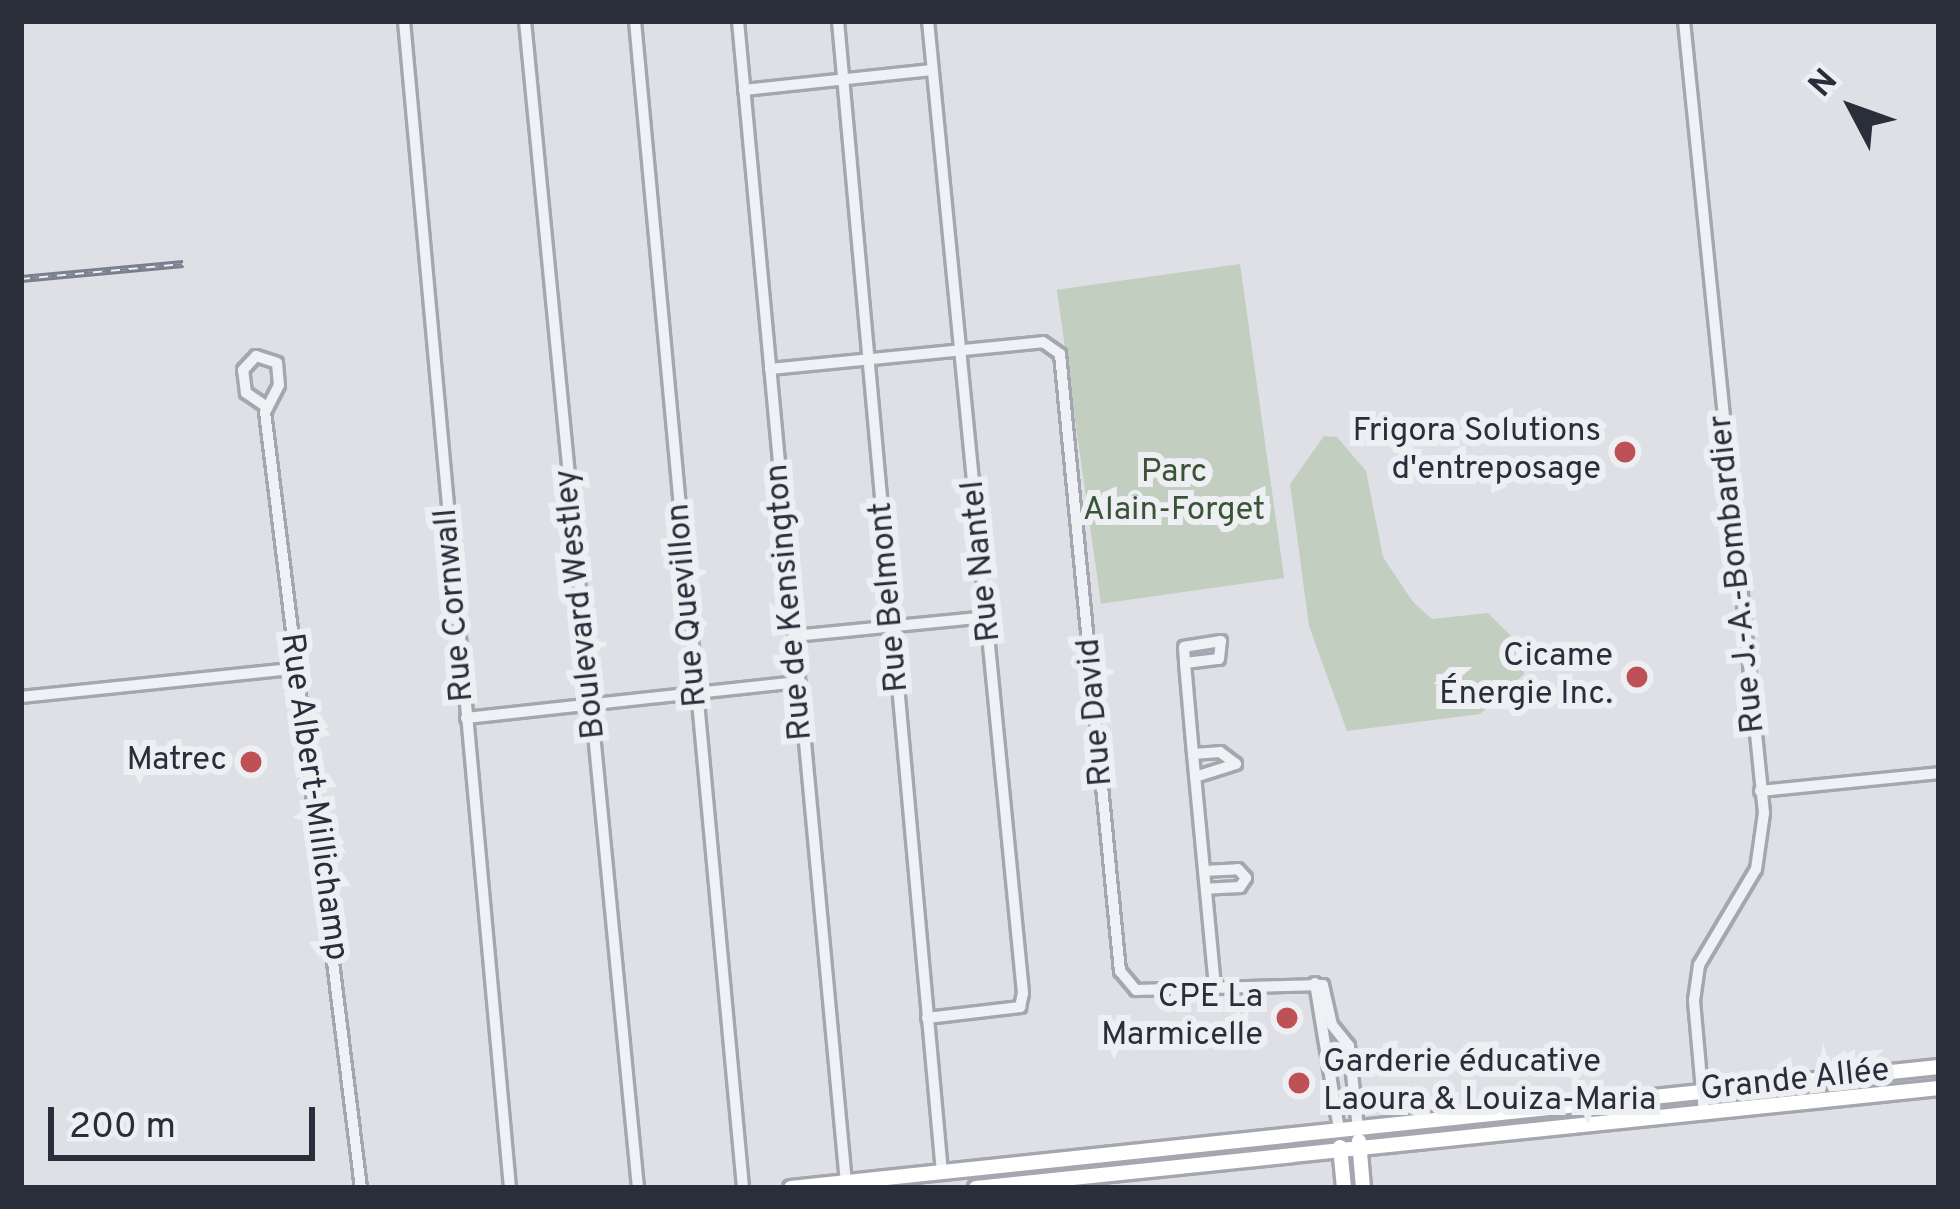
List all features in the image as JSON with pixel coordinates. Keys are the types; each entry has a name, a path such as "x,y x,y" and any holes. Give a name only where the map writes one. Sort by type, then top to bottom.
{"main road":[{"name":"Grande Allée","path":"791,1188 1939,1067"},
{"name":"Grande Allée","path":"976,1188 1939,1088"},
{"path":"1339,1130 1344,1188"},
{"path":"1358,1130 1363,1188"}],"street":[{"name":"Rue Cornwall","path":"404,21 510,1188"},
{"name":"Boulevard Westley","path":"525,21 638,1188"},
{"name":"Rue Quevillon","path":"634,21 743,1188"},
{"name":"Rue de Kensington","path":"738,21 846,1183"},
{"name":"Rue Belmont","path":"838,21 942,1173"},
{"name":"Rue Nantel","path":"927,1018 1020,1007 1023,993 928,21"},
{"name":"Rue J.-A.-Bombardier","path":"1684,21 1760,791 1756,868 1696,984 1704,1112"},
{"path":"744,90 932,70"},
{"name":"Rue David","path":"961,350 1043,342 1060,354 1120,971 1136,990 1312,981"},
{"path":"770,369 961,350"},
{"name":"Rue Albert-Millichamp","path":"264,405 246,393 243,370 256,356 277,363 280,385 264,405 293,669 362,1188"},
{"path":"794,636 989,617"},
{"path":"1185,663 1215,988"},
{"path":"21,697 293,669"},
{"path":"466,718 798,682"},
{"path":"1192,754 1220,752 1235,764 1229,772 1195,777"},
{"path":"1760,791 1939,773"},
{"path":"1204,871 1238,869 1246,876 1240,887 1206,890"},
{"path":"1312,981 1327,989 1332,1025 1349,1046 1358,1130"},
{"path":"1312,981 1339,1130"}],"green space":[{"name":"Parc Alain-Forget","path":"1240,264 1284,578 1101,604 1057,290"},
{"path":"1324,436 1337,437 1366,471 1383,557 1413,602 1432,619 1488,613 1519,644 1524,674 1480,714 1347,731 1309,626 1290,484"}],"railway":[{"path":"21,279 183,264"}],"place":[{"name":"Frigora Solutions d'entreposage","path":"1625,452"},
{"name":"Cicame Énergie Inc.","path":"1637,677"},
{"name":"Matrec","path":"251,762"},
{"name":"CPE La Marmicelle","path":"1287,1018"},
{"name":"Garderie éducative Laoura & Louiza-Maria","path":"1299,1083"}]}
